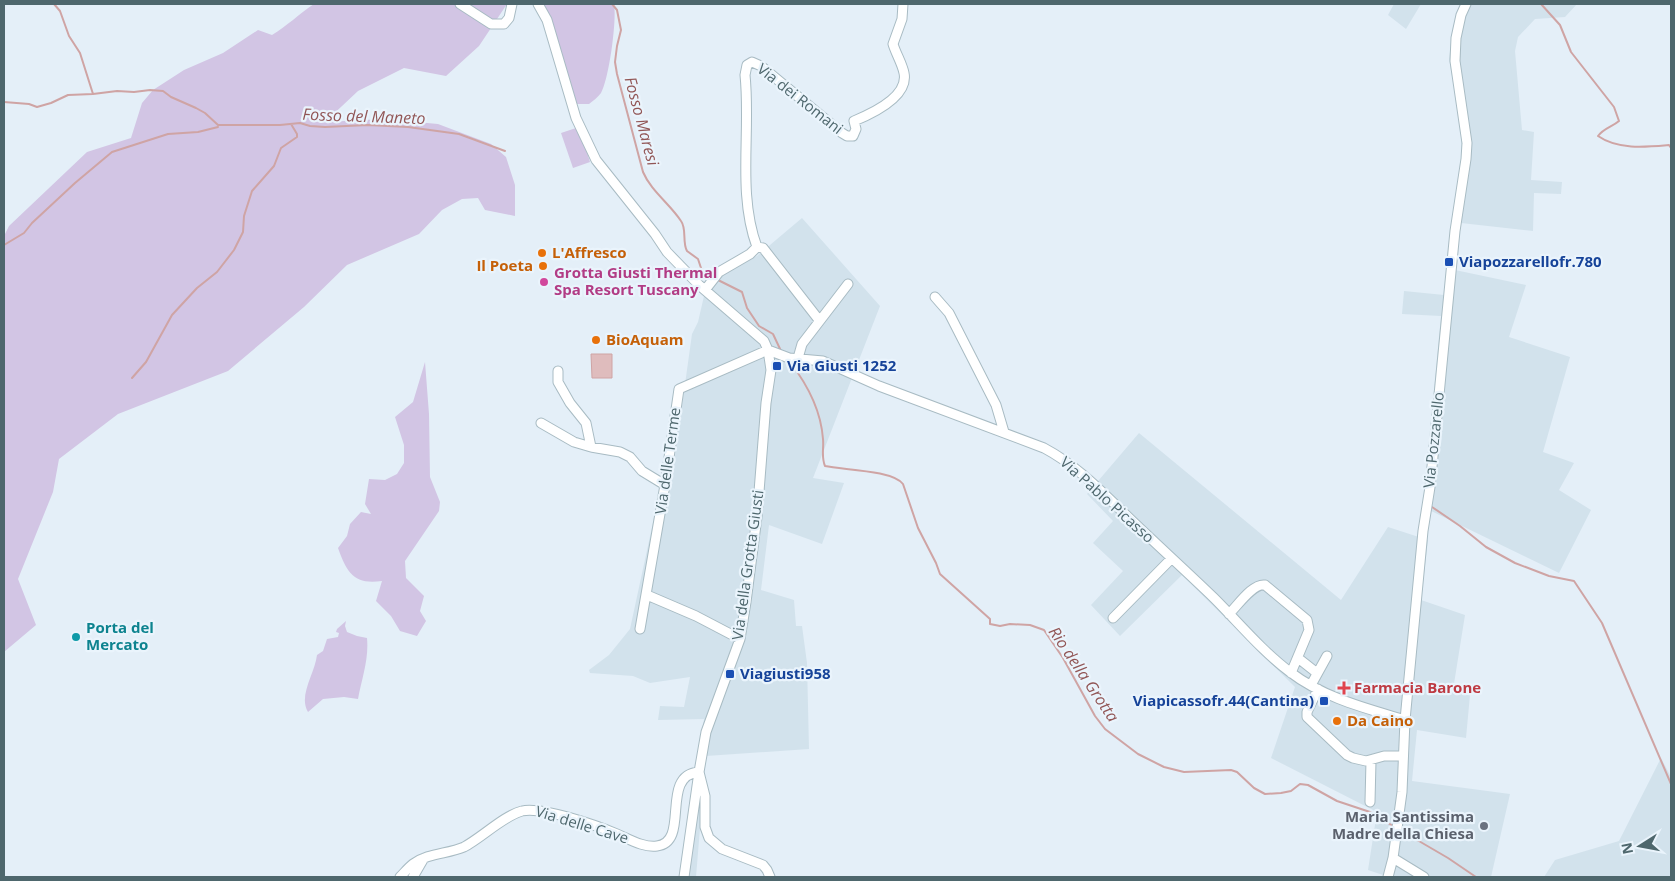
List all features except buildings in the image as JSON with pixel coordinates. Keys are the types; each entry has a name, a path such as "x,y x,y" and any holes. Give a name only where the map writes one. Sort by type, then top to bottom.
{"street":[{"path":"460,4 491,24 504,24 509,18 512,4"},
{"path":"538,4 547,20 576,118 596,160 656,234 667,252 694,280 764,341 768,350"},
{"name":"Via dei Romani","path":"757,248 752,236 746,186 745,75 747,66 752,62 761,66 842,134 853,136 856,129 854,121 866,116 896,97 905,80 893,44 902,19 903,4"},
{"name":"Via Pozzarello","path":"1388,877 1393,858 1402,792 1405,720 1455,231 1466,159 1467,143 1455,61 1456,38 1461,15 1466,4"},
{"path":"705,290 719,272 757,248 763,248 819,320"},
{"path":"789,357 802,344 848,284"},
{"path":"936,297 949,314 996,405 1004,432"},
{"name":"Via Pablo Picasso","path":"768,350 789,357 823,361 879,386 1044,448 1072,465 1273,658 1291,673 1342,701 1405,720"},
{"name":"Via della Grotta Giusti","path":"684,877 698,772 710,720 740,639 757,517 766,402 771,370 768,350"},
{"name":"Via delle Terme","path":"640,629 666,485 679,388 768,350"},
{"path":"558,371 558,382 570,403 586,423 591,447"},
{"path":"541,423 574,442 620,452 630,457 642,470 666,485"},
{"path":"1113,618 1171,559"},
{"path":"1229,614 1254,587 1260,584 1266,585 1303,616 1308,623 1308,635 1291,673"},
{"path":"647,595 696,616 740,639"},
{"path":"1326,656 1318,673 1307,712 1310,722 1347,755 1353,758 1371,761 1384,756 1403,756"},
{"path":"1298,658 1318,673"},
{"path":"1370,802 1371,761"},
{"path":"698,772 704,796 705,827 709,838 722,849 763,865 770,877"},
{"name":"Via delle Cave","path":"400,877 414,864 424,858 463,847 520,811 532,809 602,828 642,845 659,846 666,843 672,837 678,792 682,780 689,773 698,772"},
{"path":"414,877 424,858"},
{"path":"1393,858 1424,877"}],"shaded area":[{"path":"314,4 507,4 479,46 446,76 404,68 358,91 325,122 383,119 438,124 491,144 506,157 515,185 515,216 485,210 478,198 462,199 442,210 419,234 347,265 304,307 228,371 118,414 59,459 53,492 18,579 36,625 4,652 4,236 9,226 87,152 131,138 142,103 153,90 184,70 223,53 258,30 272,35"},
{"path":"541,4 614,4 613,36 607,75 601,93 589,104 576,104 552,20"},
{"path":"1394,4 1421,4 1406,29 1388,15"},
{"path":"1461,4 1577,4 1565,17 1535,19 1518,37 1515,51 1522,130 1534,132 1531,180 1562,182 1561,194 1534,193 1533,231 1461,223 1455,270 1526,285 1509,337 1570,357 1543,452 1574,463 1559,490 1591,510 1559,573 1423,507 1441,316 1402,314 1404,291 1444,295 1449,241 1462,155 1461,128 1449,59 1453,27"},
{"path":"579,127 590,162 573,168 561,133"},
{"path":"802,218 880,306 813,478 844,483 822,544 769,525 761,590 794,600 796,626 802,626 807,663 809,749 706,756 696,877 682,877 704,719 658,720 660,706 684,707 690,677 650,683 633,676 590,673 589,670 609,655 630,629 657,504 668,506 692,334 698,322 704,296 719,277 733,266 757,256"},
{"path":"591,354 612,354 612,378 592,378"},
{"path":"425,362 429,414 430,477 440,502 439,511 405,561 406,578 424,596 420,611 426,621 417,636 400,631 391,616 376,601 382,581 372,582 358,579 348,570 338,548 347,536 350,524 361,512 371,514 365,504 369,479 385,480 397,474 404,463 404,445 395,417 413,402"},
{"path":"1139,433 1341,600 1388,527 1428,540 1421,600 1465,615 1453,690 1470,695 1466,738 1417,730 1412,781 1510,794 1491,877 1383,877 1383,875 1368,870 1377,812 1271,758 1295,687 1182,575 1120,636 1091,605 1123,571 1093,543 1113,521 1087,494"},
{"path":"346,621 347,632 367,638 366,661 358,699 344,697 323,699 308,712 305,706 306,692 317,655 323,651 327,639 338,637 337,629"},
{"path":"1661,758 1671,777 1671,877 1544,877 1555,860 1619,841"}],"waterway":[{"path":"54,4 60,11 69,36 80,53 93,94"},
{"name":"Fosso Maresi","path":"612,4 617,10 621,30 615,62 617,74 643,172 646,179 683,224 687,251 698,259 703,274 712,278"},
{"path":"1541,4 1560,25 1571,52 1614,107 1619,121 1598,136 1623,146 1669,145 1671,148"},
{"path":"4,102 29,104 37,107 68,95 117,91 163,91 171,97 205,113 218,125 280,125 300,123 325,127 368,125 408,127 459,134 505,151"},
{"name":"Fosso del Maneto","path":"132,378 146,362 172,315 197,288 217,272 234,250 243,232 244,216 252,191 274,166 281,148 297,137 291,124"},
{"path":"4,245 24,233 32,223 75,183 112,152 168,134 198,132 218,127"},
{"name":"Fosso Maresi","path":"716,279 742,292 747,308 759,326 773,334 781,351"},
{"name":"Rio della Grotta","path":"790,362 802,379 816,408 822,429 825,466 878,473 897,479 903,484 918,528 940,574 990,619 990,624 1000,626 1010,624 1030,625 1044,630 1063,658 1095,716 1105,729 1138,754 1164,767 1184,772 1231,770 1237,772 1254,788 1265,794 1291,791 1300,784 1308,785 1337,801 1370,812 1393,826"},
{"path":"1432,507 1486,547 1515,563 1549,576 1574,581 1602,623 1671,784"},
{"name":"Rio della Grotta","path":"1400,830 1476,877"}],"place":[{"name":"L'Affresco","path":"542,253"},
{"name":"Viapozzarellofr.780","path":"1449,262"},
{"name":"Il Poeta","path":"543,266"},
{"name":"Grotta Giusti Thermal Spa Resort Tuscany","path":"544,282"},
{"name":"BioAquam","path":"596,340"},
{"name":"Via Giusti 1252","path":"777,366"},
{"name":"Porta del Mercato","path":"76,637"},
{"name":"Viagiusti958","path":"730,674"},
{"name":"Farmacia Barone","path":"1344,688"},
{"name":"Viapicassofr.44(Cantina)","path":"1324,701"},
{"name":"Da Caino","path":"1337,721"},
{"name":"Maria Santissima Madre della Chiesa","path":"1484,826"}]}
